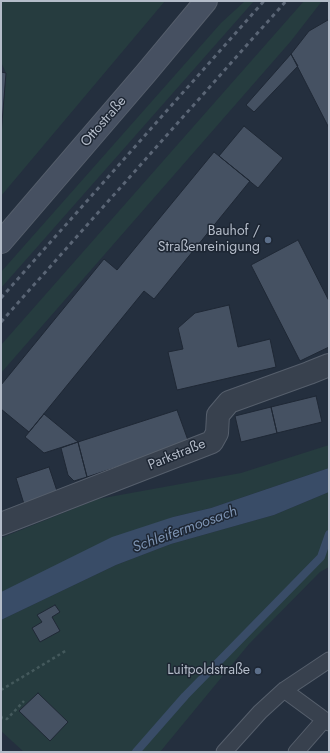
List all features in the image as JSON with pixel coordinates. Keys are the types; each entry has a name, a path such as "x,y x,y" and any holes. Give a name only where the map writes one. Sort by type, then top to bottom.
{"main road":[{"name":"Ottostraße","path":"1,242 146,74 206,1"}],"street":[{"name":"Parkstraße","path":"1,524 212,442 217,433 218,415 229,402 309,374 329,365"}],"lane":[{"path":"224,752 260,712 284,690 329,660"},
{"path":"284,690 326,722 296,752"}],"path":[{"path":"1,690 67,650"},
{"path":"1,716 2,718 7,719 24,701"}],"green space":[{"path":"1,1 165,1 1,196 1,135 6,73 1,62"},
{"path":"245,1 254,1 1,288 1,272 221,23"},
{"path":"304,1 322,1 291,41 1,373 1,345"},
{"path":"329,445 329,468 211,508 173,517 1,592 1,538 98,499 241,473"},
{"path":"329,492 329,567 320,572 249,644 160,752 24,752 1,731 1,620 116,565 171,544 274,515"}],"water":[{"path":"329,468 329,492 274,515 171,544 116,565 1,620 1,592 112,537 173,517 211,508"}],"building":[{"path":"328,20 329,128 291,54 309,31"},
{"path":"291,54 298,66 254,112 246,105"},
{"path":"1,72 6,73 1,135"},
{"path":"244,126 283,158 258,188 219,156"},
{"path":"214,152 250,181 154,299 144,291 29,432 1,409 1,385 104,259 117,270"},
{"path":"298,240 329,301 329,347 300,361 251,265"},
{"path":"229,305 238,347 270,339 276,367 177,390 168,352 183,349 178,328 195,313"},
{"path":"316,396 322,422 277,433 271,407"},
{"path":"271,407 277,433 241,442 235,416"},
{"path":"177,410 189,443 87,477 78,442"},
{"path":"44,414 78,442 44,453 25,437"},
{"path":"78,442 87,477 74,481 68,475 61,448"},
{"path":"49,467 58,494 24,504 16,478"},
{"path":"55,605 60,612 52,617 60,631 40,642 32,628 42,622 37,615"},
{"path":"38,693 68,722 50,741 19,711"}],"waterway":[{"name":"Schleifermoosach","path":"136,752 185,696 321,557 329,534"}],"railway":[{"path":"1,298 264,1"},
{"path":"1,322 286,1"}],"place":[{"name":"Bauhof / Straßenreinigung","path":"268,240"},
{"name":"Luitpoldstraße","path":"258,671"}]}
